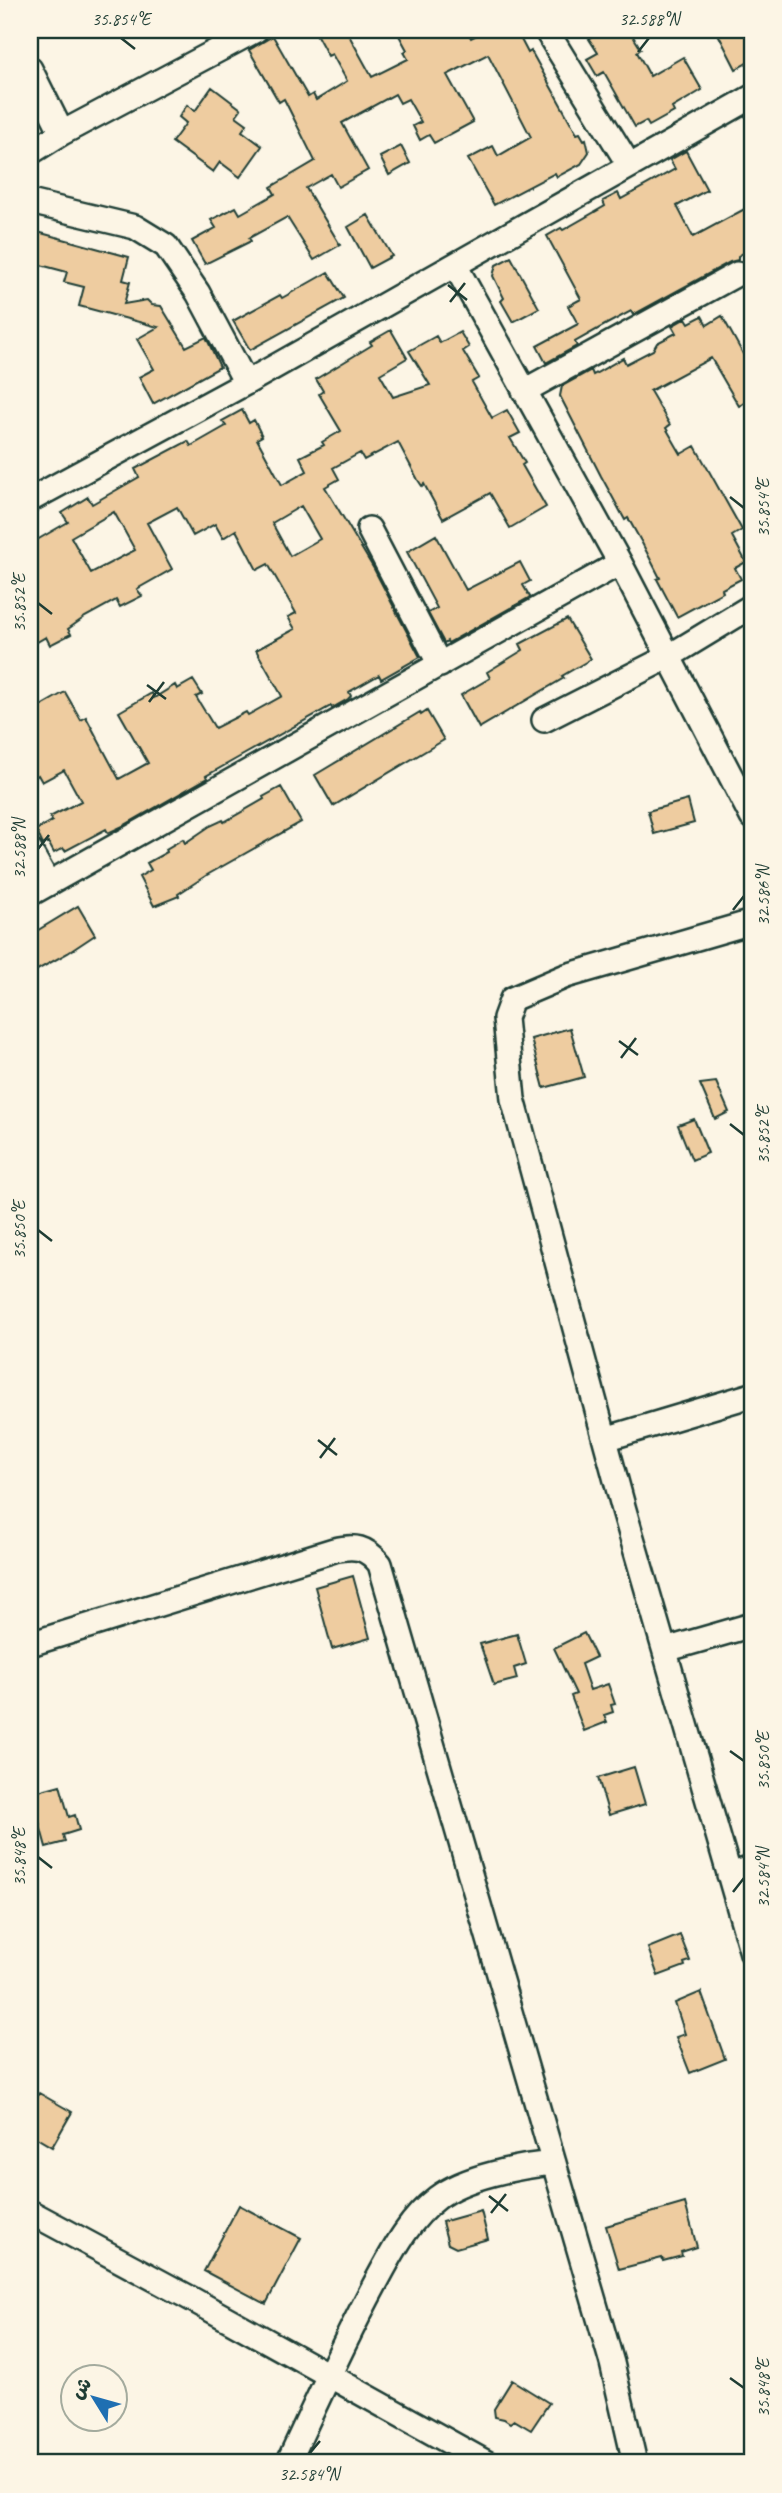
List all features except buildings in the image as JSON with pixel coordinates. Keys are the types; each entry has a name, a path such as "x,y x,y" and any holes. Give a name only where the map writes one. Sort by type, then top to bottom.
{"street":[{"path":"30,153 62,133 256,30"},
{"path":"547,30 629,165"},
{"path":"30,69 62,133"},
{"path":"30,500 246,383 752,97"},
{"path":"30,202 135,227 166,246 198,293 246,383"},
{"path":"455,265 620,564 752,817"},
{"path":"524,391 737,274"},
{"path":"369,529 440,664"},
{"path":"30,851 39,888 620,564"},
{"path":"544,720 668,657 752,606"},
{"path":"752,922 566,976 512,999 506,1018 513,1099 664,1650 752,1953"},
{"path":"605,1439 752,1395"},
{"path":"30,1644 334,1550 353,1546 372,1553 380,1564 612,2362 635,2463"},
{"path":"664,1650 752,1625"},
{"path":"729,1875 752,1868"},
{"path":"288,2463 328,2375 393,2251 420,2212 439,2196 467,2183 523,2165 554,2163"},
{"path":"30,2212 487,2463"}]}
